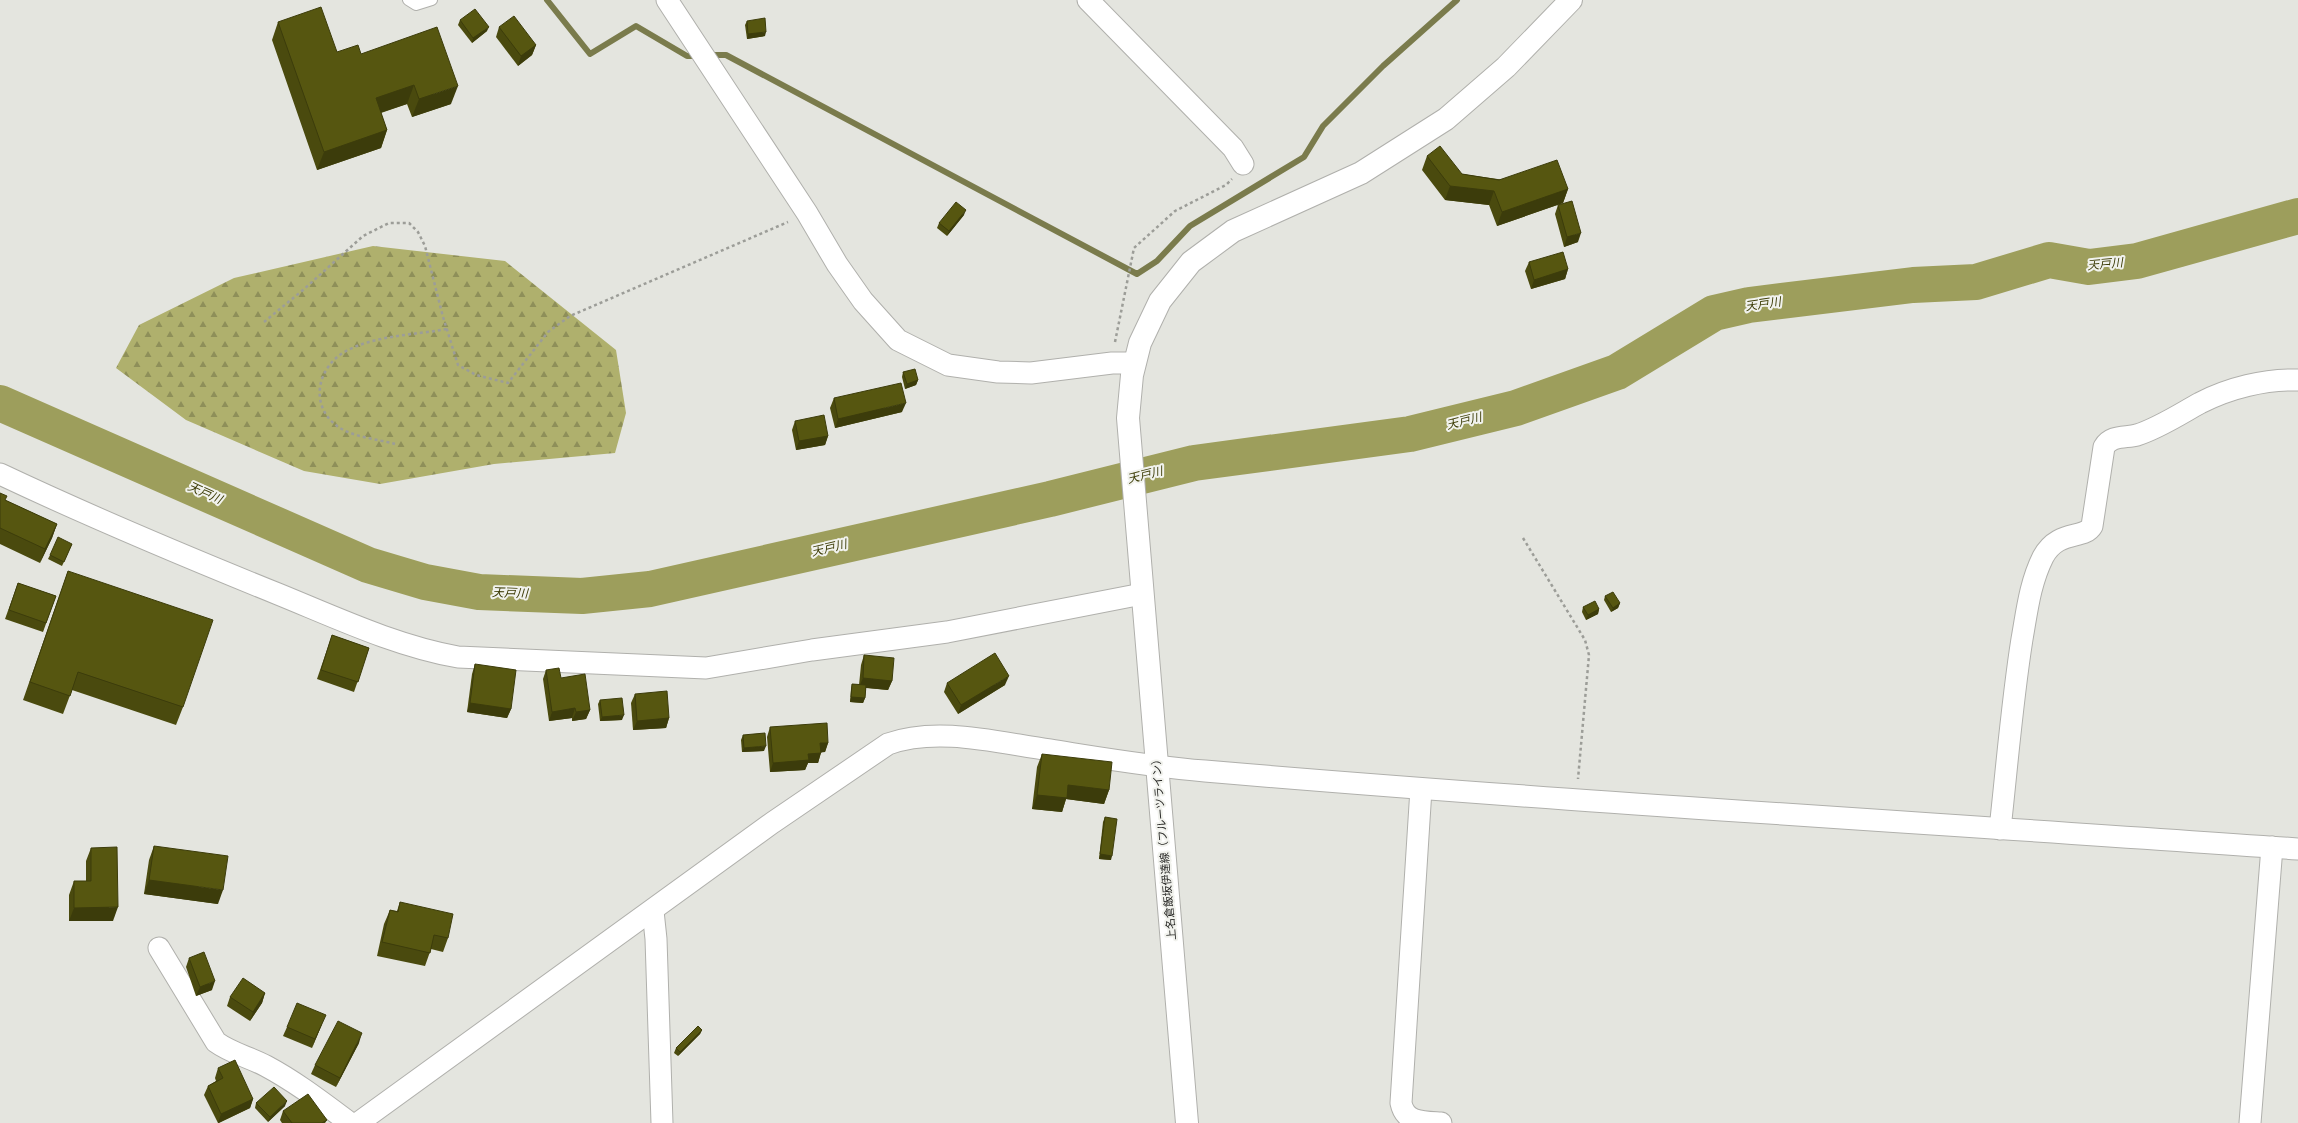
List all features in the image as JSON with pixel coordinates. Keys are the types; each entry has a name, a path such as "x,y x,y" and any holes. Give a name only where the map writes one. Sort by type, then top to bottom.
{"main road":[{"path":"1135,363 1140,343 1160,301 1191,262 1233,231 1361,173 1446,119 1506,66 1572,0"},
{"name":"上名倉飯坂伊達線（フルーツライン）","path":"1135,363 1132,375 1128,418 1187,1123"}],"street":[{"path":"667,0 807,214 837,264 867,306 898,340 922,353 948,364 998,372 1038,372 1112,363 1135,363"},
{"path":"1088,0 1232,148 1243,164"},
{"path":"2000,829 2017,670 2030,592 2035,574 2044,556 2054,543 2062,538 2086,531 2092,526 2104,447 2106,443 2117,438 2137,435 2202,402 2236,389 2265,382 2298,380"},
{"path":"0,474 94,518 367,630 426,650 458,657 706,668 812,650 947,632 1142,594"},
{"path":"358,1123 778,819 888,744 904,738 920,736 980,740 1157,767 1421,789 2298,849"},
{"path":"1421,789 1401,1103 1404,1114 1408,1118 1420,1122 1441,1123"},
{"path":"2250,1123 2272,847"},
{"path":"652,911 656,939 662,1123"},
{"path":"159,948 216,1042 226,1049 266,1066 310,1093 350,1123"}],"lane":[{"path":"408,0 416,5 432,0"}],"path":[{"path":"1112,363 1134,248 1175,211 1226,185 1234,178 1243,164"},
{"path":"264,322 303,290 362,236 389,223 409,223 418,232 425,246 458,364 476,375 508,383 548,332 570,316 807,214"},
{"path":"396,444 358,435 338,427 325,415 321,402 320,387 324,372 333,360 347,351 369,342 447,329"},
{"path":"1523,538 1585,640 1589,655 1576,799"}],"green space":[{"path":"373,246 505,261 616,350 626,413 615,453 494,464 380,484 304,471 186,420 116,368 139,325 234,278"}],"building":[{"path":"321,7 337,52 358,45 361,54 437,27 458,86 419,99 414,85 376,98 387,130 324,152 278,22"},
{"path":"475,9 489,27 473,38 460,20"},
{"path":"514,16 536,45 521,56 499,27"},
{"path":"765,18 766,32 748,34 747,21"},
{"path":"1440,146 1462,174 1499,180 1557,160 1568,189 1502,212 1494,191 1450,186 1427,156"},
{"path":"1572,201 1581,233 1567,237 1558,205"},
{"path":"956,202 966,210 949,231 939,223"},
{"path":"1563,252 1568,269 1534,280 1529,262"},
{"path":"915,369 918,380 907,384 903,372"},
{"path":"901,383 906,403 838,419 834,398"},
{"path":"824,415 828,436 799,441 795,421"},
{"path":"0,493 7,496 5,500 57,524 45,549 0,528"},
{"path":"58,537 72,544 64,562 50,555"},
{"path":"68,571 213,620 183,707 78,672 70,696 30,682"},
{"path":"18,583 56,596 46,623 9,610"},
{"path":"1613,592 1620,603 1613,608 1605,596"},
{"path":"1595,601 1599,609 1588,615 1583,607"},
{"path":"332,635 369,648 358,682 321,670"},
{"path":"995,653 1009,676 961,705 947,683"},
{"path":"864,655 894,658 892,681 863,678"},
{"path":"475,664 516,670 511,709 470,703"},
{"path":"559,668 561,678 585,674 590,710 576,712 575,708 552,712 546,670"},
{"path":"852,684 866,685 865,698 851,697"},
{"path":"667,691 669,718 637,721 635,694"},
{"path":"622,698 624,715 602,717 600,700"},
{"path":"827,723 828,743 820,743 821,753 808,754 809,760 773,763 770,727"},
{"path":"765,733 766,746 744,748 743,735"},
{"path":"1042,754 1112,762 1109,790 1068,785 1067,798 1037,795"},
{"path":"1105,817 1117,819 1112,856 1100,854"},
{"path":"154,846 228,856 223,890 149,880"},
{"path":"117,847 118,907 74,908 74,881 91,881 91,848"},
{"path":"400,902 453,914 448,938 434,935 430,953 382,942 390,910 398,912"},
{"path":"204,952 215,981 200,987 189,958"},
{"path":"243,978 265,993 253,1012 230,997"},
{"path":"297,1003 326,1015 315,1039 287,1027"},
{"path":"338,1021 362,1033 340,1078 315,1065"},
{"path":"698,1026 702,1030 680,1052 676,1048"},
{"path":"235,1060 253,1099 221,1114 208,1086 223,1078 218,1068"},
{"path":"274,1087 287,1101 270,1117 256,1103"},
{"path":"308,1094 327,1120 322,1123 292,1123 283,1111"}],"waterway":[{"path":"547,0 590,54 636,26 687,56 699,56"},
{"path":"708,55 726,55 1137,274 1157,261 1190,226 1304,157 1323,126 1383,66 1457,0"},
{"name":"天戸川","path":"0,403 368,565 425,582 479,592 582,596 650,589 1050,499 1194,463 1410,434 1516,408 1617,372 1714,313 1749,305 1913,285 1976,282 2049,260 2089,267 2137,261 2298,216"}]}
